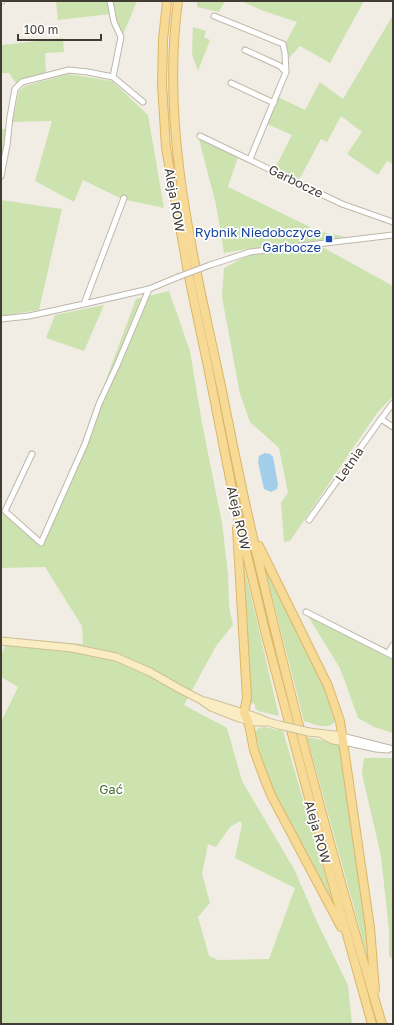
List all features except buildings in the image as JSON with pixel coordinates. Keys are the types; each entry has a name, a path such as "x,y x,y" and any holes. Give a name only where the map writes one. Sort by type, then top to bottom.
{"main road":[{"name":"Aleja ROW","path":"167,1 163,40 162,84 166,148 190,279 236,509 266,635 348,941 372,1024"},
{"name":"Aleja ROW","path":"178,1 173,54 173,102 176,142 182,187 201,290 250,524 297,719 382,1024"},
{"path":"236,509 247,698 246,717 259,764 271,795 348,941"},
{"path":"250,524 266,562 328,686 338,714 343,739 370,928 377,1008"}],"street":[{"path":"110,1 114,22 121,37 113,76"},
{"path":"214,16 283,44 286,53 286,72 250,159"},
{"path":"245,50 280,66 286,72"},
{"path":"1,176 15,89 22,82 69,70 113,76 143,102"},
{"path":"231,83 274,103"},
{"name":"Garbocze","path":"200,136 342,204 393,222"},
{"path":"84,304 124,198"},
{"path":"1,319 29,316 149,289 210,265 250,252 393,235"},
{"path":"32,454 5,511 41,543 85,444 99,404 149,289"},
{"name":"Letnia","path":"309,520 393,403"},
{"path":"381,419 393,427"},
{"path":"306,612 393,656"},
{"path":"1,641 72,648 116,657 150,672 201,700 213,703 246,717 256,717 279,725 321,734 333,740 343,739 376,749 393,750"},
{"path":"388,653 393,645"}],"green space":[{"path":"56,1 109,1 111,14 58,20"},
{"path":"112,1 137,1 123,35 118,27"},
{"path":"197,1 225,1 219,12 197,7"},
{"path":"241,1 364,1 330,63 300,46 289,58 286,42 297,22 261,10"},
{"path":"393,15 393,164 387,161 378,175 347,154 362,132 341,116 327,142 321,139 299,180 275,168 292,135 267,124 278,97 305,110 320,82 343,99"},
{"path":"193,27 206,31 204,37 210,40 198,71 192,54"},
{"path":"63,38 64,52 45,53 46,74 16,83 9,73 1,73 1,41 2,45"},
{"path":"68,74 112,81 148,115 164,208 122,199 83,180 74,202 35,181 52,121 12,122 19,91 25,86"},
{"path":"1,129 6,129 1,161"},
{"path":"199,139 238,157 228,187 310,227 307,229 346,237 224,253 216,205"},
{"path":"1,200 62,209 39,310 1,316"},
{"path":"324,248 393,286 393,396 377,413 290,541 284,542 281,502 288,493 279,448 250,422 240,394 222,297 224,268 249,255"},
{"name":"Gać","path":"169,291 190,351 202,423 222,523 228,573 229,606 233,625 216,646 184,705 227,728 242,781 294,869 318,924 348,985 352,1024 1,1024 1,722 18,687 1,677 1,655 5,646 1,645 1,637 83,644 82,626 45,567 1,568 1,508 42,546 90,439 102,405 100,396 136,299","holes":["240,821 242,824 235,858 295,888 269,959 218,960 209,956 198,917 210,903 202,874 208,844 216,847 230,827"]},
{"path":"104,305 84,351 46,338 55,315"},
{"path":"240,549 279,716 258,711 255,708 255,704 250,703"},
{"path":"263,561 325,687 336,719 334,723 330,725 322,726 304,721"},
{"path":"306,613 393,659 393,733 374,727 358,718 340,668"},
{"path":"264,727 283,731 335,909 279,804 266,775 255,733 258,728"},
{"path":"307,737 340,744 372,973"},
{"path":"364,758 393,758 393,959 389,956 389,931 381,856 362,774"}],"water":[{"path":"265,453 270,454 273,457 278,484 277,489 271,492 264,489 258,462 259,456"}],"place":[{"name":"Rybnik Niedobczyce Garbocze","path":"329,239"}]}
